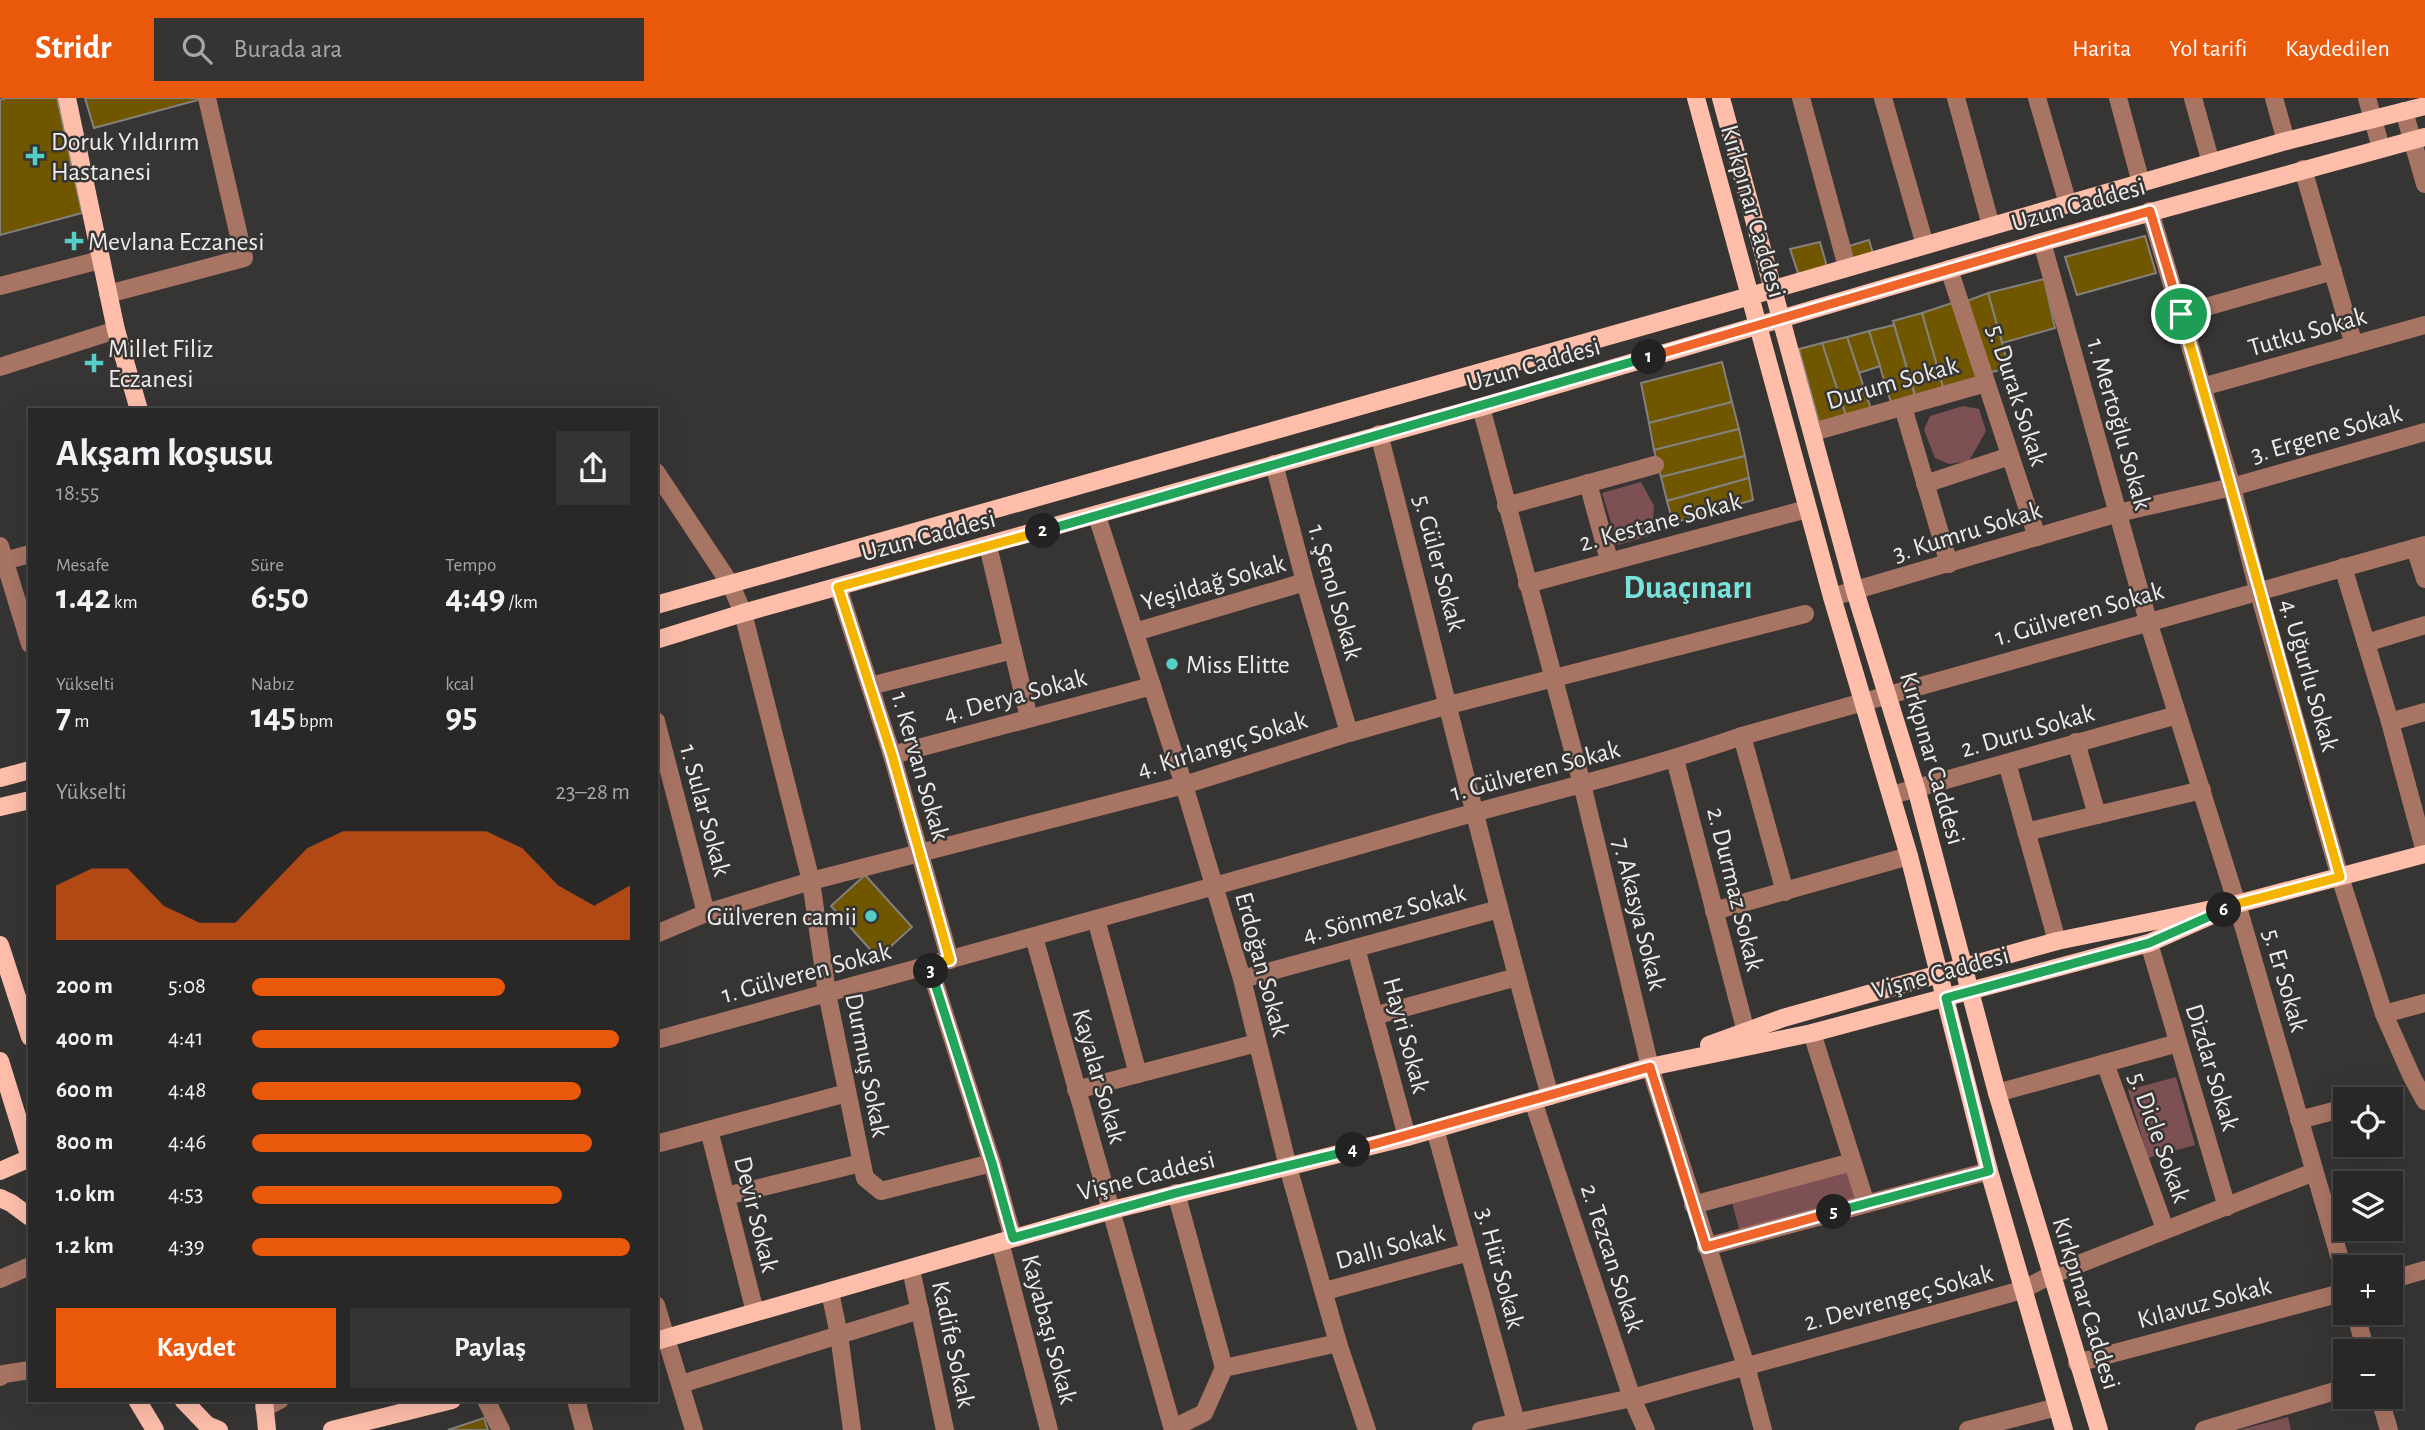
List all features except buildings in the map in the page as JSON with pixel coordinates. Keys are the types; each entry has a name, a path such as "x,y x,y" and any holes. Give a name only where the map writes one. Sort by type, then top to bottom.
{"main road":[{"path":"66,98 116,330 138,408"},
{"name":"Kırkpınar Caddesi","path":"1696,98 1807,509 1909,856 1989,1171 2064,1430"},
{"name":"Kırkpınar Caddesi","path":"1721,98 1855,591 1916,788 1997,1093 2099,1430"},
{"name":"Uzun Caddesi","path":"658,604 1750,296 2286,141 2425,106"},
{"name":"Uzun Caddesi","path":"658,639 743,613 1481,407 2150,211 2419,139"},
{"path":"4,775 28,770"},
{"path":"0,807 25,801"},
{"path":"0,821 25,801"},
{"name":"Vişne Caddesi","path":"1650,1067 1783,1018 1940,972 2057,941 2237,904 2425,853"},
{"name":"Vişne Caddesi","path":"662,1340 1112,1210 1435,1129 1650,1067 1812,1033 2149,943 2237,904"},
{"path":"0,945 28,1031"},
{"path":"0,1061 28,1152"},
{"path":"0,1171 28,1159"},
{"path":"0,1198 28,1216"},
{"path":"138,1402 155,1430"},
{"path":"182,1402 200,1430"},
{"path":"183,1402 207,1425 219,1430"},
{"path":"332,1430 360,1428 445,1402"},
{"path":"267,1430 269,1403"}],"street":[{"path":"108,294 244,258 207,98"},
{"path":"1801,98 1847,267"},
{"path":"1882,98 1925,245"},
{"path":"1956,98 1991,226"},
{"path":"2036,98 2068,204"},
{"path":"2118,98 2141,183"},
{"path":"2193,98 2211,163"},
{"path":"2274,98 2286,141"},
{"path":"2367,98 2381,148"},
{"path":"2404,111 2419,139 2425,184"},
{"path":"2303,169 2354,345"},
{"name":"4. Uğurlu Sokak","path":"2150,211 2232,487 2340,877 2384,1014 2425,1101"},
{"name":"1. Mertoğlu Sokak","path":"2042,242 2148,621"},
{"path":"0,286 100,260"},
{"name":"5. Durak Sokak","path":"1949,269 2036,537"},
{"path":"2181,314 2333,271"},
{"name":"Tutku Sokak","path":"2202,387 2425,325"},
{"path":"0,367 116,330"},
{"name":"Durum Sokak","path":"1813,432 1986,383"},
{"name":"7. Akasya Sokak","path":"1481,407 1582,784 1650,1067 1763,1430"},
{"path":"1902,407 1949,564"},
{"name":"3. Ergene Sokak","path":"2118,513 2232,487 2425,432"},
{"name":"5. Güler Sokak","path":"1379,434 1499,909"},
{"path":"1926,484 2010,456"},
{"name":"1. Şenol Sokak","path":"1274,464 1349,733"},
{"path":"1506,506 1655,466"},
{"name":"Durmuş Sokak","path":"658,475 731,585 743,613 811,881 827,993 865,1178 881,1191 992,1163"},
{"path":"1588,483 1609,561"},
{"name":"2. Kestane Sokak","path":"1527,584 1807,509"},
{"name":"3. Kumru Sokak","path":"1832,597 2118,513"},
{"name":"Erdoğan Sokak","path":"1097,516 1153,686 1242,979 1289,1167 1338,1343 1367,1430"},
{"path":"988,546 1029,718"},
{"path":"2420,546 2425,579"},
{"name":"1. Gülveren Sokak","path":"658,1039 1215,888 1474,813 1675,760 1742,736 1888,694 2420,546"},
{"path":"28,554 2,556 28,638"},
{"path":"2343,567 2390,722 2425,853"},
{"name":"Yeşildağ Sokak","path":"1135,632 1305,582"},
{"name":"1. Kervan Sokak","path":"838,587 892,755 950,960"},
{"name":"4. Kırlangıç Sokak","path":"658,933 706,913 811,881 1184,785 1449,705 1805,614"},
{"name":"5. Er Sokak","path":"2148,621 2237,904 2339,1255"},
{"path":"2366,643 2425,625"},
{"name":"4. Derya Sokak","path":"870,686 1013,650"},
{"name":"4. Derya Sokak","path":"892,755 1153,686"},
{"path":"2390,722 2425,712"},
{"name":"2. Duru Sokak","path":"1892,795 2177,715"},
{"name":"1. Sular Sokak","path":"658,735 661,758 706,913"},
{"path":"1742,736 1785,892"},
{"path":"2076,742 2097,815"},
{"name":"2. Durmaz Sokak","path":"1675,760 1746,1032"},
{"path":"2007,763 2057,941"},
{"path":"2026,832 2202,790"},
{"path":"1714,911 1909,856"},
{"name":"4. Sönmez Sokak","path":"1242,979 1499,909"},
{"name":"2. Tezcan Sokak","path":"1499,909 1517,977 1541,1098 1632,1398 1646,1430"},
{"path":"1096,919 1138,1074"},
{"name":"Kayalar Sokak","path":"1034,937 1173,1429"},
{"name":"Dizdar Sokak","path":"2149,943 2227,1207"},
{"name":"Hayri Sokak","path":"1356,948 1407,1136"},
{"path":"929,965 992,1163 1006,1240"},
{"path":"1374,1016 1517,977"},
{"path":"2384,1014 2425,1003"},
{"path":"1812,1033 1866,1204"},
{"path":"1076,1090 1257,1043"},
{"path":"1997,1093 2178,1043"},
{"name":"5. Dicle Sokak","path":"2105,1063 2165,1229"},
{"path":"658,1143 847,1093"},
{"path":"2299,1120 2333,1111"},
{"name":"3. Hür Sokak","path":"1435,1129 1516,1422"},
{"name":"Devir Sokak","path":"709,1130 755,1312"},
{"path":"1693,1205 1852,1162"},
{"path":"726,1196 861,1163"},
{"path":"1706,1247 1989,1171"},
{"name":"2. Devrengeç Sokak","path":"1481,1430 1632,1398 2022,1290 2051,1275 2314,1172"},
{"path":"1173,1429 1204,1413 1224,1368 1176,1193"},
{"name":"Kayabaşı Sokak","path":"1006,1240 1049,1430"},
{"name":"Dallı Sokak","path":"1325,1291 1469,1252"},
{"path":"0,1279 28,1267"},
{"name":"Kadife Sokak","path":"911,1269 945,1430"},
{"path":"2403,1276 2425,1270"},
{"path":"830,1292 839,1335 852,1430"},
{"name":"Kılavuz Sokak","path":"2077,1363 2333,1295"},
{"path":"681,1384 920,1310"},
{"path":"658,1317 662,1340 681,1384 694,1430"},
{"path":"1224,1368 1338,1343"},
{"path":"1,1372 28,1370"},
{"path":"2212,1429 2333,1392"},
{"path":"487,1402 501,1430"},
{"path":"577,1402 584,1430"},
{"path":"1968,1430 2057,1407"},
{"path":"2383,1409 2389,1430"}],"shaded area":[{"path":"1963,406 1979,409 1986,431 1969,461 1949,464 1935,458 1924,430 1930,416"},
{"path":"1641,482 1654,506 1652,535 1618,545 1602,493"},
{"path":"2176,1077 2195,1145 2148,1158 2128,1090"},
{"path":"1849,1171 1857,1200 1740,1232 1732,1203"},
{"path":"2288,1417 2291,1430 2239,1430"}],"place":[{"name":"Doruk Yıldırım Hastanesi","path":"35,156"},
{"name":"Mevlana Eczanesi","path":"74,241"},
{"name":"Millet Filiz Eczanesi","path":"94,363"},
{"name":"Miss Elitte","path":"1172,664"},
{"name":"Gülveren camii","path":"871,916"}],"district":[{"name":"Duaçınarı","path":"1688,586"}],"route":[{"path":"2150,211 2181,314 2340,877 2237,904 2149,943 1946,998 1989,1171 1706,1247 1650,1067 1407,1136 1176,1193 1013,1238 929,965 950,960 892,755 838,587 1481,407 2150,211"}]}
